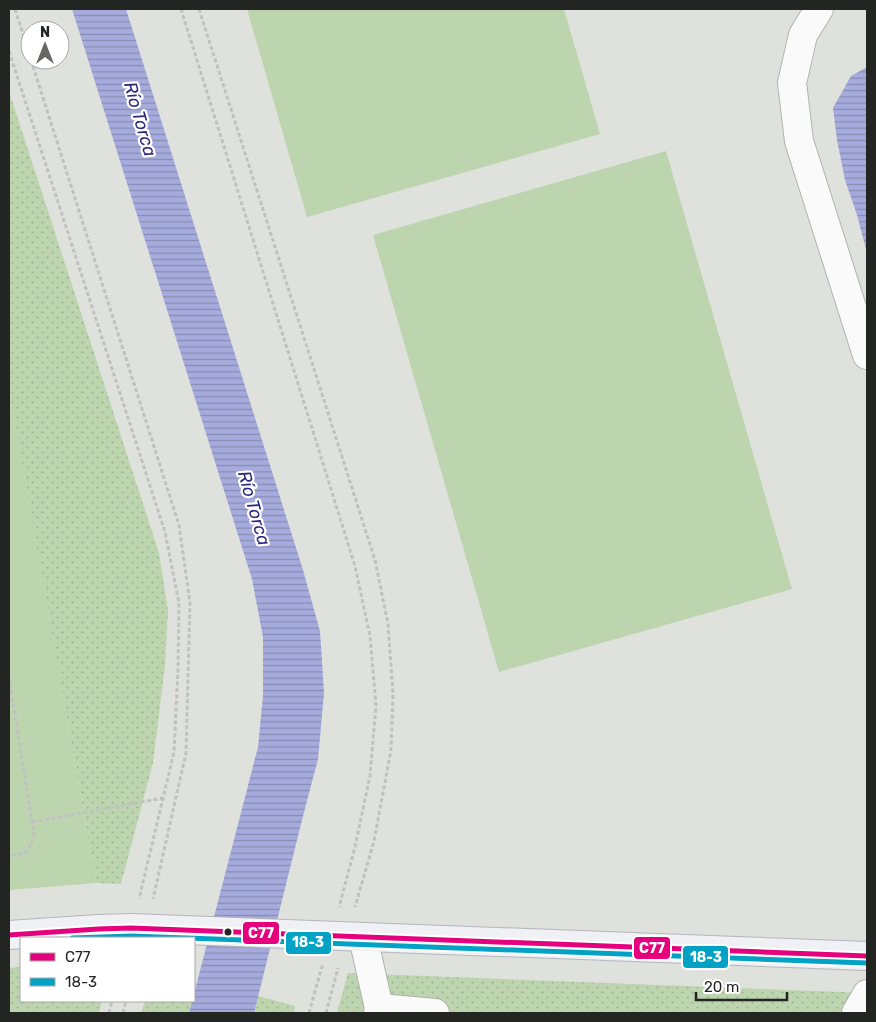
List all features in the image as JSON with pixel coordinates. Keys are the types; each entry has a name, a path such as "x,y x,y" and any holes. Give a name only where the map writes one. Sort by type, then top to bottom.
{"main road":[{"path":"9,935 138,928 867,956"}],"lane":[{"path":"819,9 803,34 792,83 799,141 867,355"},
{"path":"347,936 379,1011 435,1013"},
{"path":"856,1013 867,994"}],"path":[{"path":"15,9 20,25"},
{"path":"181,9 355,566 370,636 376,705 370,776 355,847 347,936 309,1013"},
{"path":"199,9 375,560 388,624 393,694 391,750 374,841 326,1013"},
{"path":"9,51 165,532 179,603 174,752 163,798 138,928"},
{"path":"34,70 179,525 190,603 186,754 138,928"},
{"path":"9,678 34,834 32,843 27,851 9,855"},
{"path":"32,822 163,798"}],"green space":[{"path":"247,9 564,9 600,134 307,217"},
{"path":"9,91 159,553 168,611 165,665 153,763 121,884 96,883 9,390"},
{"path":"666,151 792,589 499,672 373,235"},
{"path":"9,389 96,883 9,890"},
{"path":"20,967 20,1002 102,1002 99,1013 9,1013 9,968"},
{"path":"348,973 867,993 867,1013 337,1013"},
{"path":"258,996 295,1006 294,1013 254,1013"},
{"path":"145,1002 192,1002 189,1013 141,1013"}],"water":[{"name":"Río Torca","path":"72,9 126,9 303,570 320,631 324,693 318,759 254,1013 189,1013 192,1002 195,1002 195,990 258,747 263,696 263,637 252,579"},
{"path":"867,67 867,253 845,180 833,108 851,76"}],"transit line":[{"name":"C77","path":"9,935 131,928 867,956"},
{"name":"18-3","path":"102,937 158,937"},
{"name":"18-3","path":"195,938 867,963"}]}
